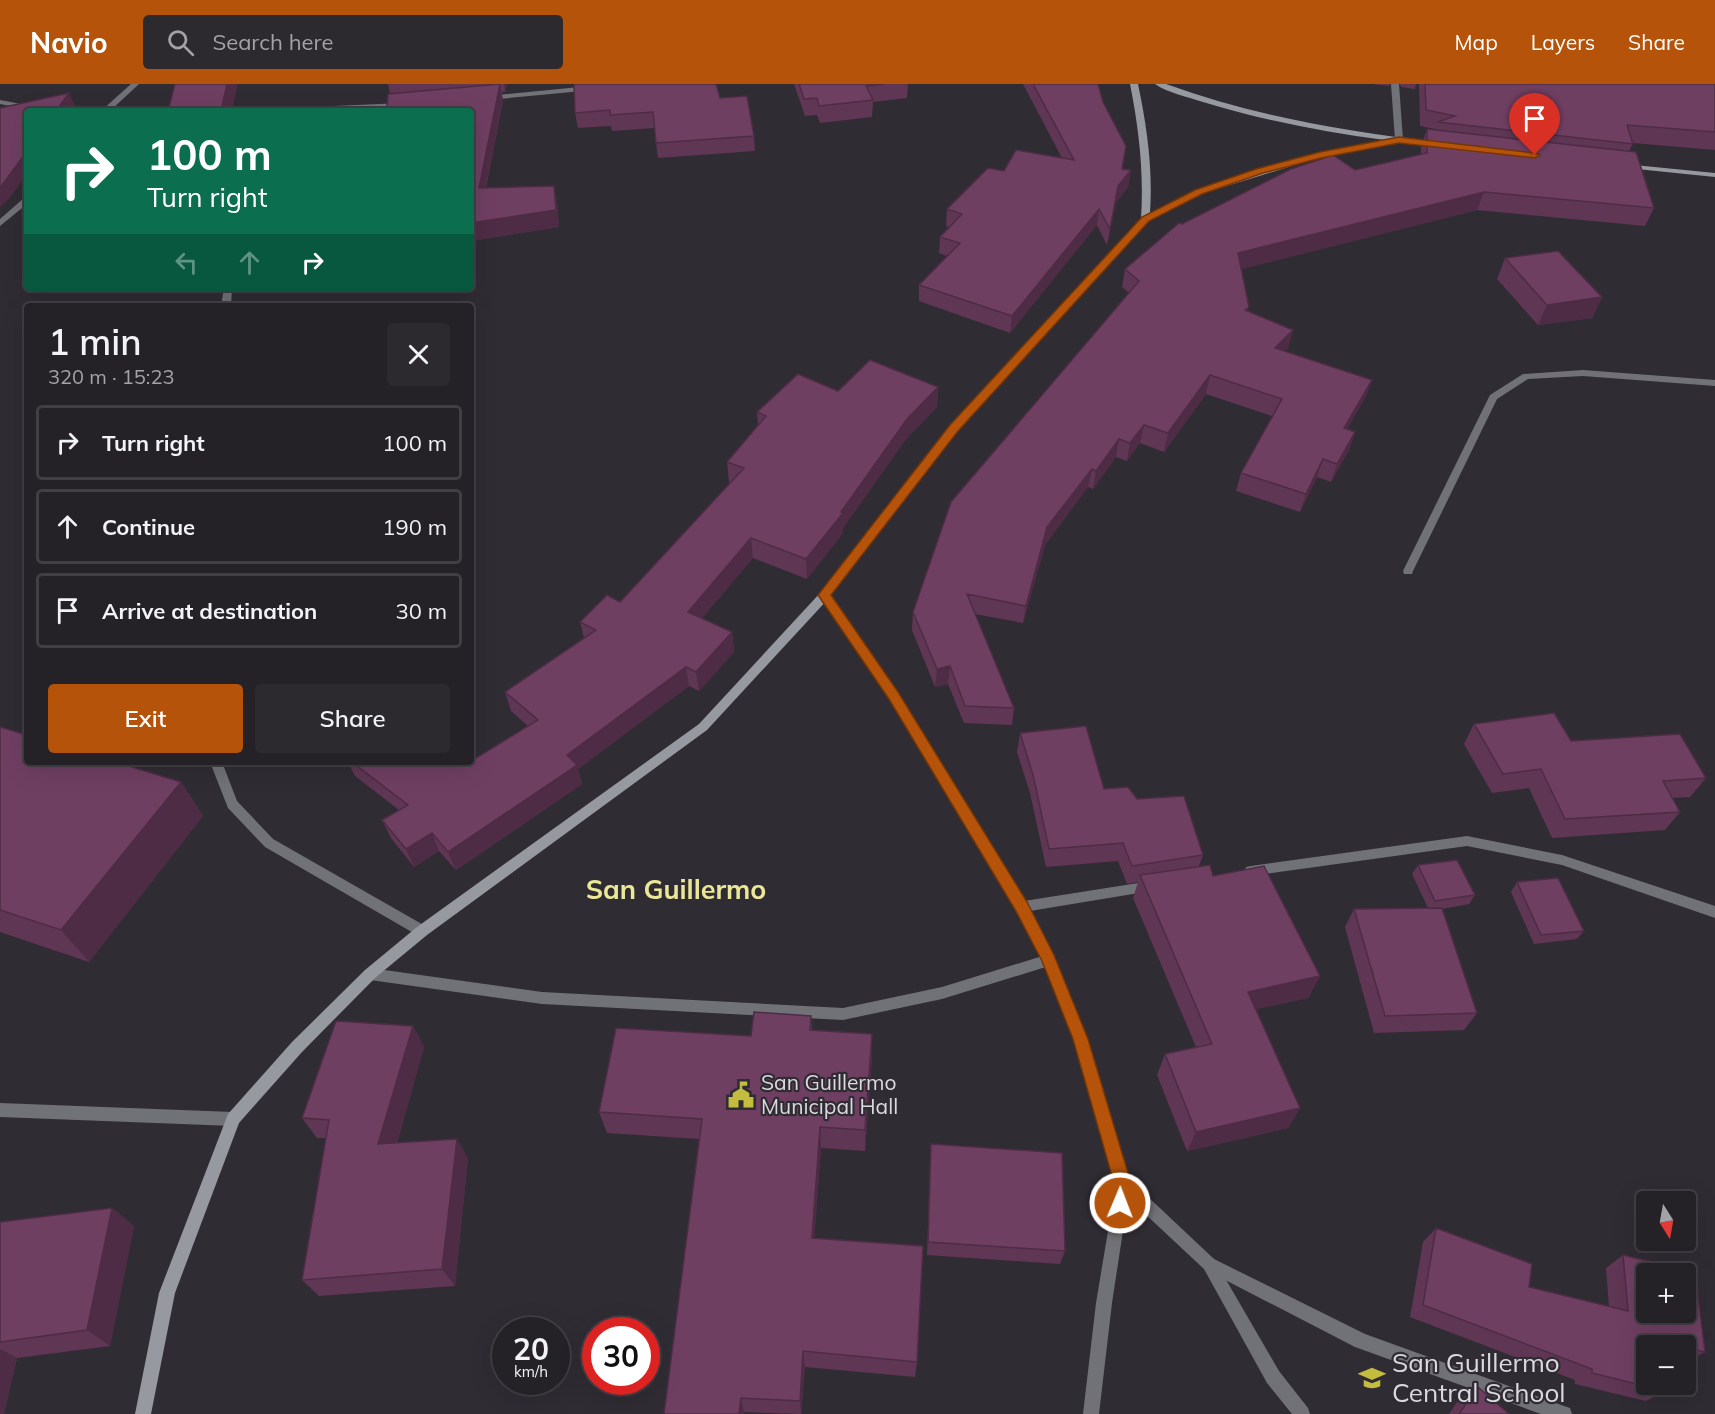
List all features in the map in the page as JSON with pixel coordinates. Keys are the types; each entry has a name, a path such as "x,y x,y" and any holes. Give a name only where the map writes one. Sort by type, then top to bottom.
{"street":[{"path":"108,108 135,84"},
{"path":"1134,84 1147,147 1149,185 1145,219"},
{"path":"1159,84 1190,96 1261,117 1399,140 1444,145"},
{"path":"1395,84 1399,140"},
{"path":"482,98 600,87"},
{"path":"0,102 32,108"},
{"path":"338,108 411,105"},
{"path":"143,1414 167,1293 233,1119 297,1047 370,974 422,931 703,727 825,595 954,428 1145,219 1198,192 1259,171 1320,155 1399,140"},
{"path":"1614,164 1715,175"},
{"path":"0,223 24,203"},
{"path":"1408,571 1493,396 1526,375 1583,373 1715,382"},
{"path":"825,595 894,696 1022,907 1049,960 1080,1039 1123,1183 1104,1303 1091,1414"},
{"path":"217,765 232,804 269,843 422,931"},
{"path":"1233,874 1467,841 1562,860 1715,912"},
{"path":"1022,907 1165,884"},
{"path":"370,974 542,998 843,1014 942,993 1049,960"},
{"path":"0,1110 233,1119"},
{"path":"1123,1183 1209,1264 1360,1341 1564,1414"},
{"path":"1209,1264 1273,1377 1302,1414"}],"building":[{"path":"175,84 227,84 222,108 169,108"},
{"path":"500,84 479,188 554,186 556,210 474,223 474,108 387,108 388,94"},
{"path":"574,84 716,84 720,98 747,96 754,136 656,143 653,112 610,115 610,110 575,113"},
{"path":"799,84 884,84 866,86 873,100 819,106 817,98 804,99"},
{"path":"1033,84 1098,84 1103,102 1126,146 1122,169 1131,170 1118,186 1110,229 1099,209 1012,316 919,285 960,243 940,237 962,214 947,209 988,168 1004,171 1016,150 1074,160"},
{"path":"1425,84 1715,84 1715,132 1627,125 1633,144 1438,122 1455,116 1426,110"},
{"path":"69,93 58,108 24,108 24,155 0,188 0,108"},
{"path":"1427,129 1636,152 1654,208 1484,192 1238,253 1249,307 1245,310 1293,330 1275,348 1372,380 1344,428 1355,432 1337,464 1323,459 1306,494 1241,473 1282,399 1210,375 1168,433 1144,425 1130,443 1119,439 1096,471 1092,469 1047,527 1026,606 967,594 1014,708 965,706 950,666 937,669 913,612 951,502 1139,281 1125,269 1179,223 1182,224 1291,169 1333,155 1355,170 1427,153"},
{"path":"1558,251 1602,297 1547,305 1505,258"},
{"path":"870,360 938,387 907,419 841,512 843,513 806,559 751,538 688,612 732,632 696,672 686,667 567,755 577,765 448,852 432,833 406,849 382,820 408,805 356,765 474,765 474,757 476,758 538,720 505,692 596,630 580,622 607,595 620,602 744,468 727,462 766,416 757,412 798,374 838,391"},
{"path":"1554,713 1571,741 1680,734 1706,778 1663,781 1680,812 1565,819 1541,769 1503,774 1474,724"},
{"path":"1086,726 1104,789 1128,787 1137,799 1184,796 1203,855 1132,866 1123,843 1049,849 1033,775 1020,733"},
{"path":"0,727 24,734 24,765 126,765 181,782 61,930 0,910"},
{"path":"1457,860 1475,895 1435,901 1418,865"},
{"path":"1210,865 1213,876 1264,866 1320,976 1248,992 1300,1108 1196,1132 1165,1054 1212,1044 1140,875"},
{"path":"1558,878 1584,931 1541,935 1517,882"},
{"path":"1442,908 1477,1013 1385,1016 1354,909"},
{"path":"754,1012 811,1016 810,1030 872,1034 865,1130 820,1127 812,1238 923,1246 917,1362 803,1351 800,1401 741,1398 739,1414 664,1414 702,1119 599,1112 616,1028 751,1036"},
{"path":"336,1021 413,1026 378,1144 457,1139 442,1269 302,1280 329,1120 302,1118"},
{"path":"931,1144 1062,1153 1065,1251 928,1242"},
{"path":"112,1208 87,1330 0,1342 0,1222"},
{"path":"1436,1228 1532,1264 1529,1287 1628,1311 1623,1255 1657,1263 1636,1263 1636,1323 1696,1323 1696,1280 1705,1352 1696,1350 1696,1335 1636,1335 1636,1384 1592,1373 1592,1369 1423,1305"},
{"path":"1478,1387 1509,1414 1459,1414"}],"place":[{"name":"San Guillermo Municipal Hall","path":"741,1095"},
{"name":"San Guillermo Central School","path":"1372,1378"}],"district":[{"name":"San Guillermo","path":"676,890"}],"route":[{"path":"1120,1203 1123,1183 1080,1039 1049,960 1022,907 894,696 825,595 954,428 1145,219 1198,192 1259,171 1320,155 1399,140 1535,155"}]}
